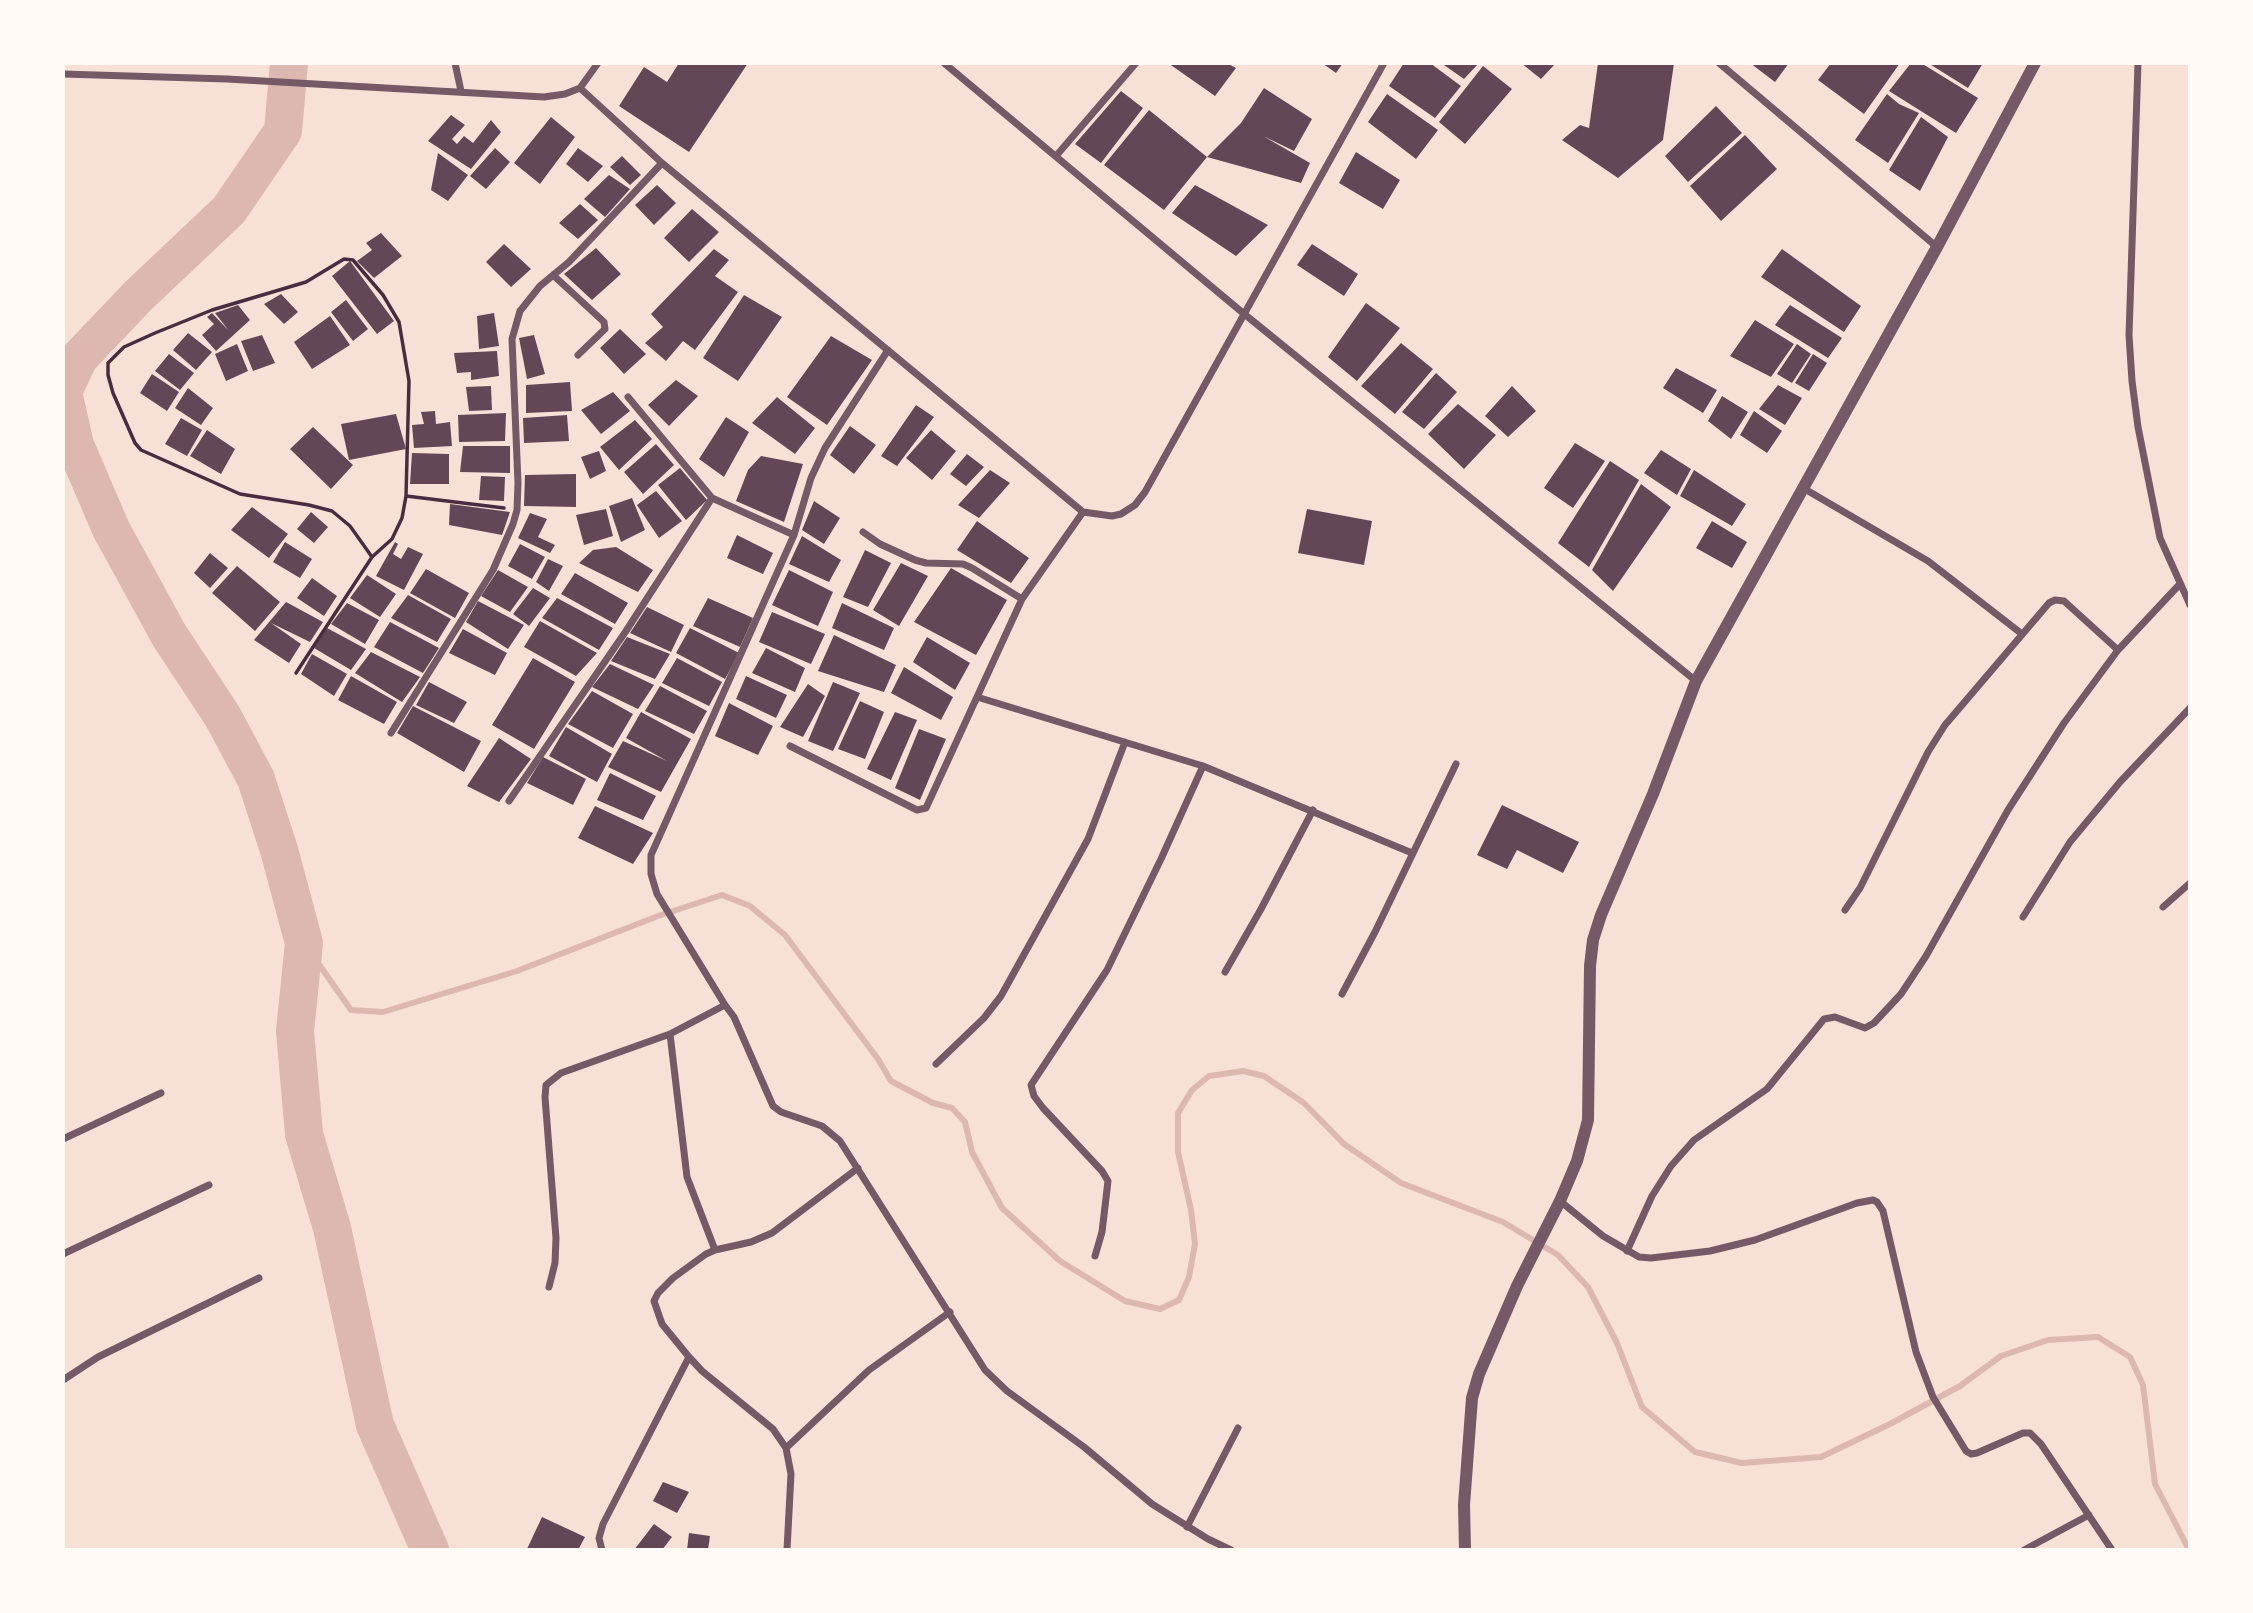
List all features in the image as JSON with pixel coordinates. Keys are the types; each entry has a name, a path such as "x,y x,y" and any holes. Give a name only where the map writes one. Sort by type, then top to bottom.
{"street":[{"path":"455,63 461,91"},
{"path":"63,74 227,79 544,97 565,94 580,88 598,63"},
{"path":"944,63 1243,313 1696,681"},
{"path":"1056,156 1136,63"},
{"path":"580,88 662,163 1083,512 1112,516 1135,505 1145,492 1384,63"},
{"path":"1719,63 1937,247"},
{"path":"1465,1550 1464,1505 1472,1398 1479,1374 1517,1286 1577,1161 1588,1120 1590,966 1593,940 1601,915 1653,794 1696,681 1937,247 2035,63"},
{"path":"2138,63 2129,335 2132,381 2160,538 2190,606"},
{"path":"391,733 493,570 513,524 517,510 518,483 512,339 520,310 530,296 569,262 662,163"},
{"path":"553,275 604,321 605,329 578,355"},
{"path":"888,350 825,449 811,478 794,535 652,855 651,874 657,894 674,925 734,1017 773,1106 781,1112 832,1132 847,1150 985,1370 1007,1391 1084,1447 1152,1504 1187,1527 1231,1550"},
{"path":"628,397 712,498 794,535"},
{"path":"1803,488 1928,561 2022,634"},
{"path":"509,801 626,631 712,498"},
{"path":"790,746 917,810 923,810 932,798 1021,599 1083,512"},
{"path":"863,532 880,544 926,564 963,564 1021,599"},
{"path":"1628,1251 1653,1196 1671,1166 1694,1140 1767,1089 1824,1019 1835,1017 1865,1028 1874,1023 1901,994 1926,956 2008,810 2064,723 2118,650 2179,585"},
{"path":"1845,910 1860,888 1939,734 1969,695 2049,603 2064,601 2118,650"},
{"path":"977,697 1203,766 1412,853"},
{"path":"2023,917 2070,842 2120,782 2190,708"},
{"path":"936,1064 984,1018 1001,996 1088,839 1125,742"},
{"path":"1342,993 1456,764"},
{"path":"1095,1256 1102,1232 1108,1181 1102,1171 1043,1108 1034,1096 1031,1084 1107,970 1203,766"},
{"path":"1225,972 1313,810"},
{"path":"2162,907 2190,883"},
{"path":"549,1287 556,1253 545,1097 547,1085 561,1073 670,1034 725,1005"},
{"path":"670,1034 687,1177 715,1250"},
{"path":"63,1139 161,1093"},
{"path":"787,1550 791,1474 786,1448 773,1429 702,1371 689,1357 662,1324 654,1301 673,1278 715,1250 751,1242 772,1233 858,1168"},
{"path":"63,1254 209,1185"},
{"path":"1560,1201 1603,1236 1639,1257 1651,1258 1710,1251 1755,1240 1857,1203 1873,1200 1877,1202 1883,1211 1916,1352 1933,1397 1966,1451 1977,1453 2023,1433 2030,1433 2041,1444 2112,1550"},
{"path":"63,1380 98,1357 259,1278"},
{"path":"786,1448 869,1370 950,1312"},
{"path":"603,1550 599,1538 603,1524 689,1357"},
{"path":"1187,1527 1238,1428"},
{"path":"2024,1550 2089,1515"}],"path":[{"path":"296,673 372,557 392,539 399,528 406,496 409,381 406,350 399,322 383,295 353,260 344,259 306,282 212,310 155,332 124,347 108,363 113,393 135,443 141,450 240,494 332,511 350,526 372,557"},
{"path":"406,496 517,510"}],"building":[{"path":"679,63 748,63 689,152 619,106 644,67 667,82"},
{"path":"1168,63 1227,63 1236,68 1215,96"},
{"path":"1322,63 1343,63 1336,73"},
{"path":"1404,63 1430,63 1461,86 1435,118 1389,86"},
{"path":"1441,63 1479,63 1464,79"},
{"path":"1521,63 1556,63 1541,79"},
{"path":"1598,63 1674,63 1663,140 1618,178 1562,140 1580,125 1589,128"},
{"path":"1750,63 1789,63 1775,82"},
{"path":"1831,63 1900,63 1864,114 1818,80"},
{"path":"1911,63 1921,63 1978,98 1956,133 1889,91"},
{"path":"1928,63 1983,63 1968,88"},
{"path":"1483,66 1512,89 1465,144 1439,122"},
{"path":"1264,88 1312,119 1294,151 1263,136 1310,163 1301,183 1207,157 1241,123"},
{"path":"1121,91 1143,108 1101,163 1075,144"},
{"path":"1387,94 1438,130 1416,159 1368,122"},
{"path":"1887,94 1899,104 1919,113 1888,163 1855,140"},
{"path":"1716,106 1742,133 1688,182 1665,156"},
{"path":"1149,110 1207,157 1164,210 1104,165"},
{"path":"451,115 465,125 452,139 457,144 464,136 473,143 491,120 501,132 471,169 428,141"},
{"path":"551,117 575,137 540,184 514,163"},
{"path":"1921,117 1948,137 1920,191 1889,170"},
{"path":"1745,135 1777,169 1721,221 1690,186"},
{"path":"495,148 510,162 486,189 470,176"},
{"path":"578,148 603,166 588,182 566,164"},
{"path":"1356,152 1400,180 1383,209 1339,183"},
{"path":"438,153 468,175 448,201 431,190"},
{"path":"622,156 641,175 630,185 610,167"},
{"path":"609,175 630,189 605,217 584,199"},
{"path":"657,185 676,203 654,225 635,205"},
{"path":"1195,185 1268,225 1236,256 1172,213"},
{"path":"580,204 598,220 578,239 559,223"},
{"path":"692,209 719,232 689,262 664,238"},
{"path":"381,233 402,256 374,278 357,261 372,250 366,243"},
{"path":"504,244 531,269 511,287 486,262"},
{"path":"1312,244 1358,274 1344,296 1297,265"},
{"path":"596,248 621,274 592,300 564,274"},
{"path":"714,249 729,260 715,276 738,292 695,350 683,341 666,361 645,343 663,327 651,314"},
{"path":"1782,249 1861,306 1844,332 1761,277"},
{"path":"350,261 394,321 377,334 332,276"},
{"path":"281,294 298,312 284,324 264,304"},
{"path":"744,295 782,317 738,381 703,358"},
{"path":"346,300 368,329 353,341 331,312"},
{"path":"1366,303 1400,328 1357,381 1328,357"},
{"path":"238,305 250,320 216,351 202,335 214,324 207,317 212,313 229,331 215,313"},
{"path":"1790,305 1842,338 1828,358 1775,325"},
{"path":"494,313 499,346 479,349 477,316"},
{"path":"330,316 350,345 312,369 294,342"},
{"path":"1755,320 1794,344 1771,377 1730,356"},
{"path":"620,329 646,354 624,374 600,348"},
{"path":"188,333 212,352 196,370 173,350"},
{"path":"262,335 275,363 253,371 241,341"},
{"path":"534,335 545,374 527,379 519,338"},
{"path":"831,336 872,360 827,425 787,397"},
{"path":"1401,343 1433,369 1395,414 1361,386"},
{"path":"237,344 248,371 226,381 215,354"},
{"path":"1797,344 1811,354 1792,383 1777,374"},
{"path":"497,351 499,376 471,380 471,372 457,373 454,353"},
{"path":"169,354 194,373 180,390 155,371"},
{"path":"1813,354 1827,363 1809,391 1795,383"},
{"path":"1676,368 1717,390 1703,413 1663,388"},
{"path":"1436,373 1457,392 1424,429 1402,412"},
{"path":"152,374 179,392 167,411 140,393"},
{"path":"676,380 698,396 669,426 648,405"},
{"path":"570,382 572,411 526,413 526,385"},
{"path":"1778,385 1802,398 1785,425 1759,409"},
{"path":"491,386 492,410 469,411 466,387"},
{"path":"1512,386 1536,411 1508,437 1485,416"},
{"path":"188,388 213,408 201,425 175,408"},
{"path":"613,392 630,411 601,434 581,410"},
{"path":"1722,396 1748,412 1731,439 1708,421"},
{"path":"777,397 815,428 795,454 752,423"},
{"path":"1458,404 1496,435 1464,469 1428,434"},
{"path":"916,405 934,417 897,466 881,456"},
{"path":"435,411 436,424 450,422 452,446 414,448 412,425 424,424 421,412"},
{"path":"1754,411 1782,431 1767,453 1740,435"},
{"path":"506,413 505,441 459,442 458,415"},
{"path":"396,414 406,449 349,460 341,424"},
{"path":"567,415 569,441 524,443 523,418"},
{"path":"726,417 749,432 724,477 699,459"},
{"path":"181,418 202,430 187,456 165,444"},
{"path":"635,420 652,439 619,470 600,447"},
{"path":"850,426 876,445 854,474 830,455"},
{"path":"313,427 353,465 331,489 290,449"},
{"path":"207,430 235,449 221,474 190,456"},
{"path":"931,430 956,451 932,480 906,458"},
{"path":"1575,443 1605,461 1573,508 1544,488"},
{"path":"656,444 674,465 643,494 624,472"},
{"path":"463,446 510,446 510,473 460,472"},
{"path":"1661,450 1691,469 1677,495 1644,473"},
{"path":"599,451 606,471 590,479 581,457"},
{"path":"412,453 449,454 449,484 410,484"},
{"path":"967,454 984,467 966,486 950,474"},
{"path":"761,456 803,464 784,522 736,501 748,470"},
{"path":"1610,461 1639,480 1589,567 1558,543"},
{"path":"680,468 707,500 686,520 658,485"},
{"path":"990,470 1010,483 979,518 958,505"},
{"path":"1694,470 1746,504 1732,526 1680,496"},
{"path":"576,474 576,507 524,506 525,475"},
{"path":"481,476 505,477 504,501 479,500"},
{"path":"1641,484 1671,507 1613,591 1592,570"},
{"path":"656,491 682,521 659,538 637,505"},
{"path":"632,498 645,530 621,542 609,506"},
{"path":"814,501 840,518 824,544 802,530"},
{"path":"450,504 510,512 502,535 449,525"},
{"path":"252,507 288,534 269,558 231,530"},
{"path":"606,509 613,536 584,545 576,515"},
{"path":"1307,509 1372,521 1364,565 1298,553"},
{"path":"311,512 328,527 314,543 297,529"},
{"path":"530,513 547,519 538,537 555,545 550,553 518,538"},
{"path":"977,521 1029,558 1011,583 957,550"},
{"path":"1712,521 1747,542 1732,568 1696,548"},
{"path":"737,535 773,553 763,574 727,558"},
{"path":"802,536 841,560 829,582 789,564"},
{"path":"285,542 312,559 300,578 273,562"},
{"path":"395,542 398,544 393,554 401,559 408,547 423,554 404,590 376,576"},
{"path":"520,544 545,557 532,579 508,566"},
{"path":"616,547 653,570 638,592 579,563 593,550"},
{"path":"865,550 891,563 868,607 843,597"},
{"path":"210,553 228,568 210,588 194,573"},
{"path":"548,559 563,566 549,591 536,582"},
{"path":"901,563 928,576 899,626 873,610"},
{"path":"237,566 280,602 255,631 212,593"},
{"path":"951,568 1007,600 976,655 914,622"},
{"path":"426,569 469,593 455,618 410,593"},
{"path":"498,570 528,587 510,612 481,596"},
{"path":"789,570 833,592 818,626 772,605"},
{"path":"575,573 628,603 615,624 561,594"},
{"path":"367,575 396,594 380,617 350,598"},
{"path":"312,578 337,596 324,616 297,598"},
{"path":"533,588 550,598 529,626 513,614"},
{"path":"408,595 451,619 437,642 391,618"},
{"path":"557,598 613,628 599,650 542,618"},
{"path":"708,598 753,618 740,647 693,626"},
{"path":"478,601 524,625 508,649 466,622"},
{"path":"286,602 323,622 310,642 271,623 301,644 289,663 254,640"},
{"path":"347,603 379,620 365,644 331,624"},
{"path":"842,603 894,628 884,650 832,628"},
{"path":"647,607 684,625 671,652 630,633"},
{"path":"772,612 825,634 811,664 759,642"},
{"path":"540,621 597,653 576,676 524,647"},
{"path":"390,622 439,648 423,673 374,647"},
{"path":"327,628 366,649 351,670 314,648"},
{"path":"690,628 739,653 725,679 676,653"},
{"path":"463,629 507,653 495,675 449,653"},
{"path":"834,635 896,665 884,692 818,671"},
{"path":"627,637 670,654 655,679 611,661"},
{"path":"927,637 970,663 955,690 913,662"},
{"path":"766,648 805,668 795,692 752,673"},
{"path":"371,652 420,677 402,702 355,673"},
{"path":"312,654 347,674 334,696 301,674"},
{"path":"533,658 575,682 534,749 492,725"},
{"path":"677,658 722,682 709,706 662,683"},
{"path":"610,664 654,685 638,709 592,687"},
{"path":"904,667 953,697 941,720 891,693"},
{"path":"351,676 397,702 384,724 338,700"},
{"path":"746,676 787,695 776,718 736,699"},
{"path":"429,682 467,702 454,723 416,705"},
{"path":"833,682 860,693 833,751 808,741"},
{"path":"808,684 825,696 803,737 780,727"},
{"path":"660,686 707,711 694,734 645,711"},
{"path":"592,691 633,714 613,748 568,724"},
{"path":"860,701 884,712 865,759 838,749"},
{"path":"729,703 773,726 758,755 715,736"},
{"path":"413,706 481,741 464,772 397,733"},
{"path":"641,712 691,739 661,792 608,767 623,741 667,761 626,738"},
{"path":"895,712 917,720 891,780 867,769"},
{"path":"566,727 612,754 597,782 549,756"},
{"path":"919,729 946,739 920,800 895,788"},
{"path":"499,738 531,759 499,802 467,786"},
{"path":"543,757 586,779 573,805 527,783"},
{"path":"610,773 656,796 643,820 597,800"},
{"path":"1502,805 1579,842 1563,873 1517,850 1507,869 1477,855"},
{"path":"595,806 653,833 633,864 578,838"},
{"path":"663,1482 689,1492 677,1513 653,1501"},
{"path":"542,1517 585,1537 578,1550 527,1549"},
{"path":"654,1524 672,1537 662,1550 634,1550"},
{"path":"689,1533 710,1536 708,1550 687,1550"}],"waterway":[{"path":"289,63 283,131 229,210 138,296 79,358 63,392 75,445 111,529 169,635 223,717 256,779 279,850 304,943 295,1031 304,1134 332,1228 375,1425 430,1550"},
{"path":"304,943 351,1010 383,1012 517,971 658,916 722,895 750,906 785,935 878,1059 891,1081 933,1103 952,1108 965,1122 972,1152 1002,1208 1060,1261 1125,1301 1160,1309 1179,1300 1189,1277 1195,1244 1191,1210 1178,1152 1178,1113 1192,1090 1209,1076 1243,1071 1264,1076 1304,1103 1344,1144 1401,1183 1503,1222 1558,1255 1588,1287 1617,1343 1642,1407 1695,1452 1742,1463 1821,1457 1960,1386 2001,1356 2048,1340 2098,1337 2130,1357 2143,1385 2155,1484 2189,1550"}]}
